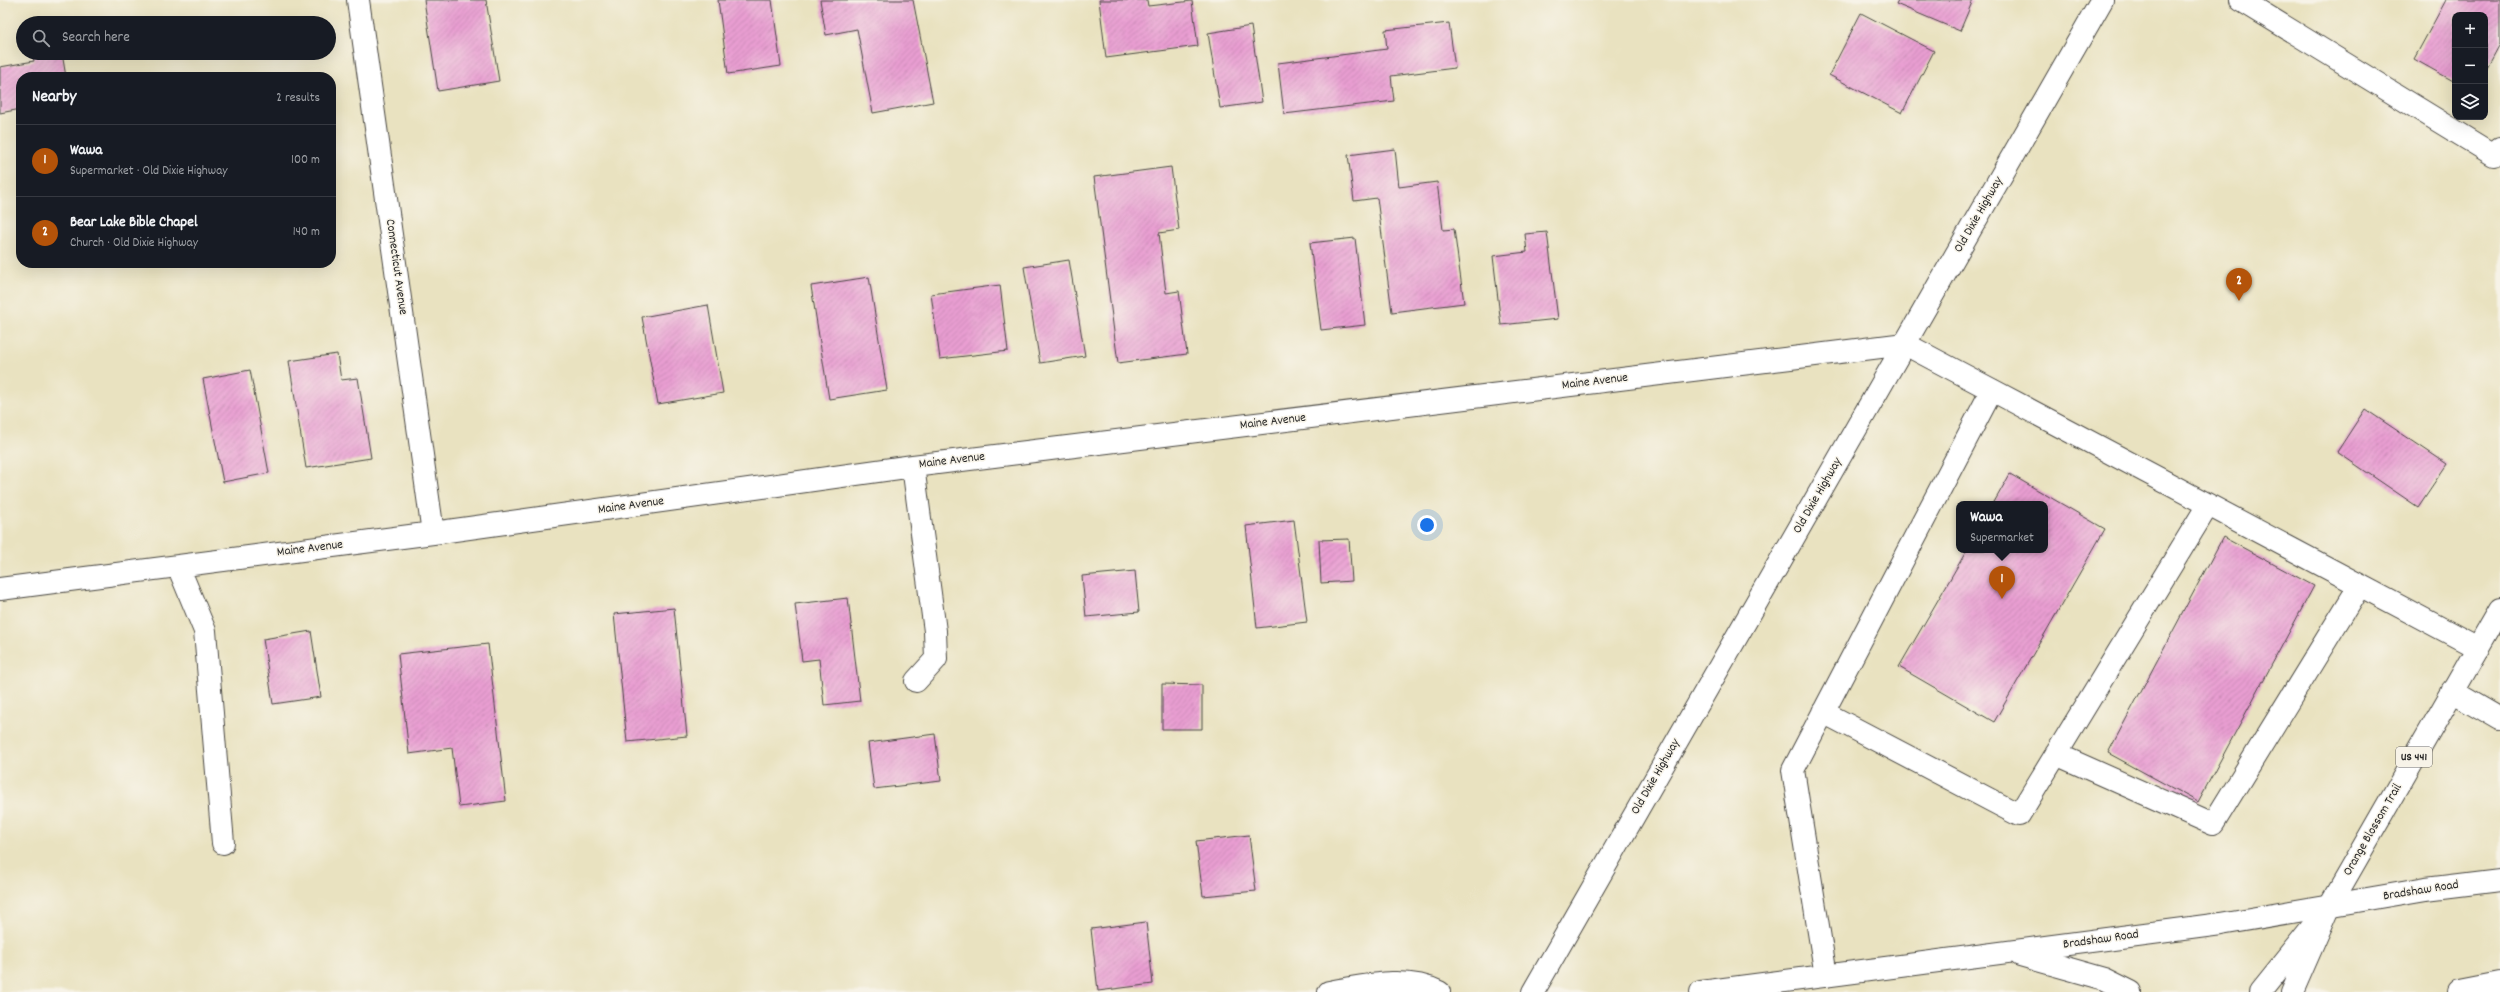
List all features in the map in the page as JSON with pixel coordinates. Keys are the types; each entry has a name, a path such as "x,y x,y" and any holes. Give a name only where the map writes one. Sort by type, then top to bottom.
{"street":[{"name":"Connecticut Avenue","path":"358,0 433,533"},
{"name":"Old Dixie Highway","path":"1533,992 2102,0"},
{"path":"2241,0 2494,155 2500,148"},
{"name":"Maine Avenue","path":"0,589 433,533 913,466 1905,344"},
{"path":"1905,344 2478,648"},
{"path":"1826,976 1792,770 1992,390"},
{"path":"913,466 935,632 936,660 916,681"},
{"path":"1823,712 2019,815 2208,505"},
{"path":"178,566 205,631 224,843"},
{"path":"2056,754 2213,824 2360,585"},
{"name":"Orange Blossom Trail","path":"2292,992 2330,905 2500,609"},
{"path":"2452,691 2500,719"},
{"name":"Bradshaw Road","path":"1701,992 2221,924 2330,905 2500,880"},
{"name":"Orange Blossom Trail","path":"2260,992 2330,905"},
{"path":"2011,952 2105,979 2131,992"},
{"path":"1329,992 1402,982 1426,986 1439,992"},
{"path":"2459,992 2500,984"}],"building":[{"path":"424,0 486,0 499,81 438,91"},
{"path":"718,0 772,0 781,66 728,74"},
{"path":"820,0 913,0 933,102 873,113 857,29 826,35"},
{"path":"1099,0 1147,0 1148,6 1192,1 1198,46 1106,58"},
{"path":"1898,0 1973,0 1960,31 1896,4"},
{"path":"2446,0 2500,0 2500,44 2488,66 2488,12 2452,12 2452,80 2414,59"},
{"path":"1861,13 1934,51 1902,113 1829,75"},
{"path":"1449,23 1455,68 1391,76 1394,101 1284,114 1278,63 1387,49 1385,30"},
{"path":"1251,26 1262,102 1220,108 1208,33"},
{"path":"63,60 65,72 16,72 16,110 0,113 0,67 34,61"},
{"path":"1395,149 1399,187 1437,182 1443,230 1454,229 1464,303 1392,312 1377,198 1354,201 1348,155"},
{"path":"1171,167 1179,230 1159,233 1166,293 1179,291 1187,354 1118,363 1094,177"},
{"path":"1547,232 1558,319 1501,325 1493,256 1527,252 1525,234"},
{"path":"1355,238 1365,325 1321,330 1310,243"},
{"path":"1069,260 1085,356 1040,363 1024,267"},
{"path":"869,277 887,390 829,399 811,286"},
{"path":"1000,285 1008,351 940,359 931,294"},
{"path":"708,305 723,393 658,404 642,317"},
{"path":"337,354 341,380 358,378 371,458 306,468 289,361"},
{"path":"250,370 269,473 223,482 203,379"},
{"path":"2365,409 2447,464 2418,507 2337,452"},
{"path":"2010,474 2105,529 1994,722 1899,667 1965,553 2048,553 2048,501 1995,501"},
{"path":"1294,520 1307,622 1257,628 1246,526"},
{"path":"2223,537 2314,586 2198,802 2108,753"},
{"path":"1349,539 1352,581 1321,583 1319,540"},
{"path":"1135,571 1139,612 1086,617 1082,576"},
{"path":"848,598 860,701 824,705 819,659 802,661 795,604"},
{"path":"674,608 687,736 627,742 614,614"},
{"path":"311,631 321,697 273,704 263,639"},
{"path":"488,644 506,801 459,807 452,748 409,754 398,654"},
{"path":"1162,684 1202,685 1202,729 1162,729"},
{"path":"935,734 941,781 874,789 868,743"},
{"path":"1249,835 1256,891 1203,896 1196,841"},
{"path":"1146,922 1153,984 1098,991 1091,929"}],"place":[{"name":"Bear Lake Bible Chapel","path":"2239,301"},
{"name":"Wawa","path":"2002,599"}]}
